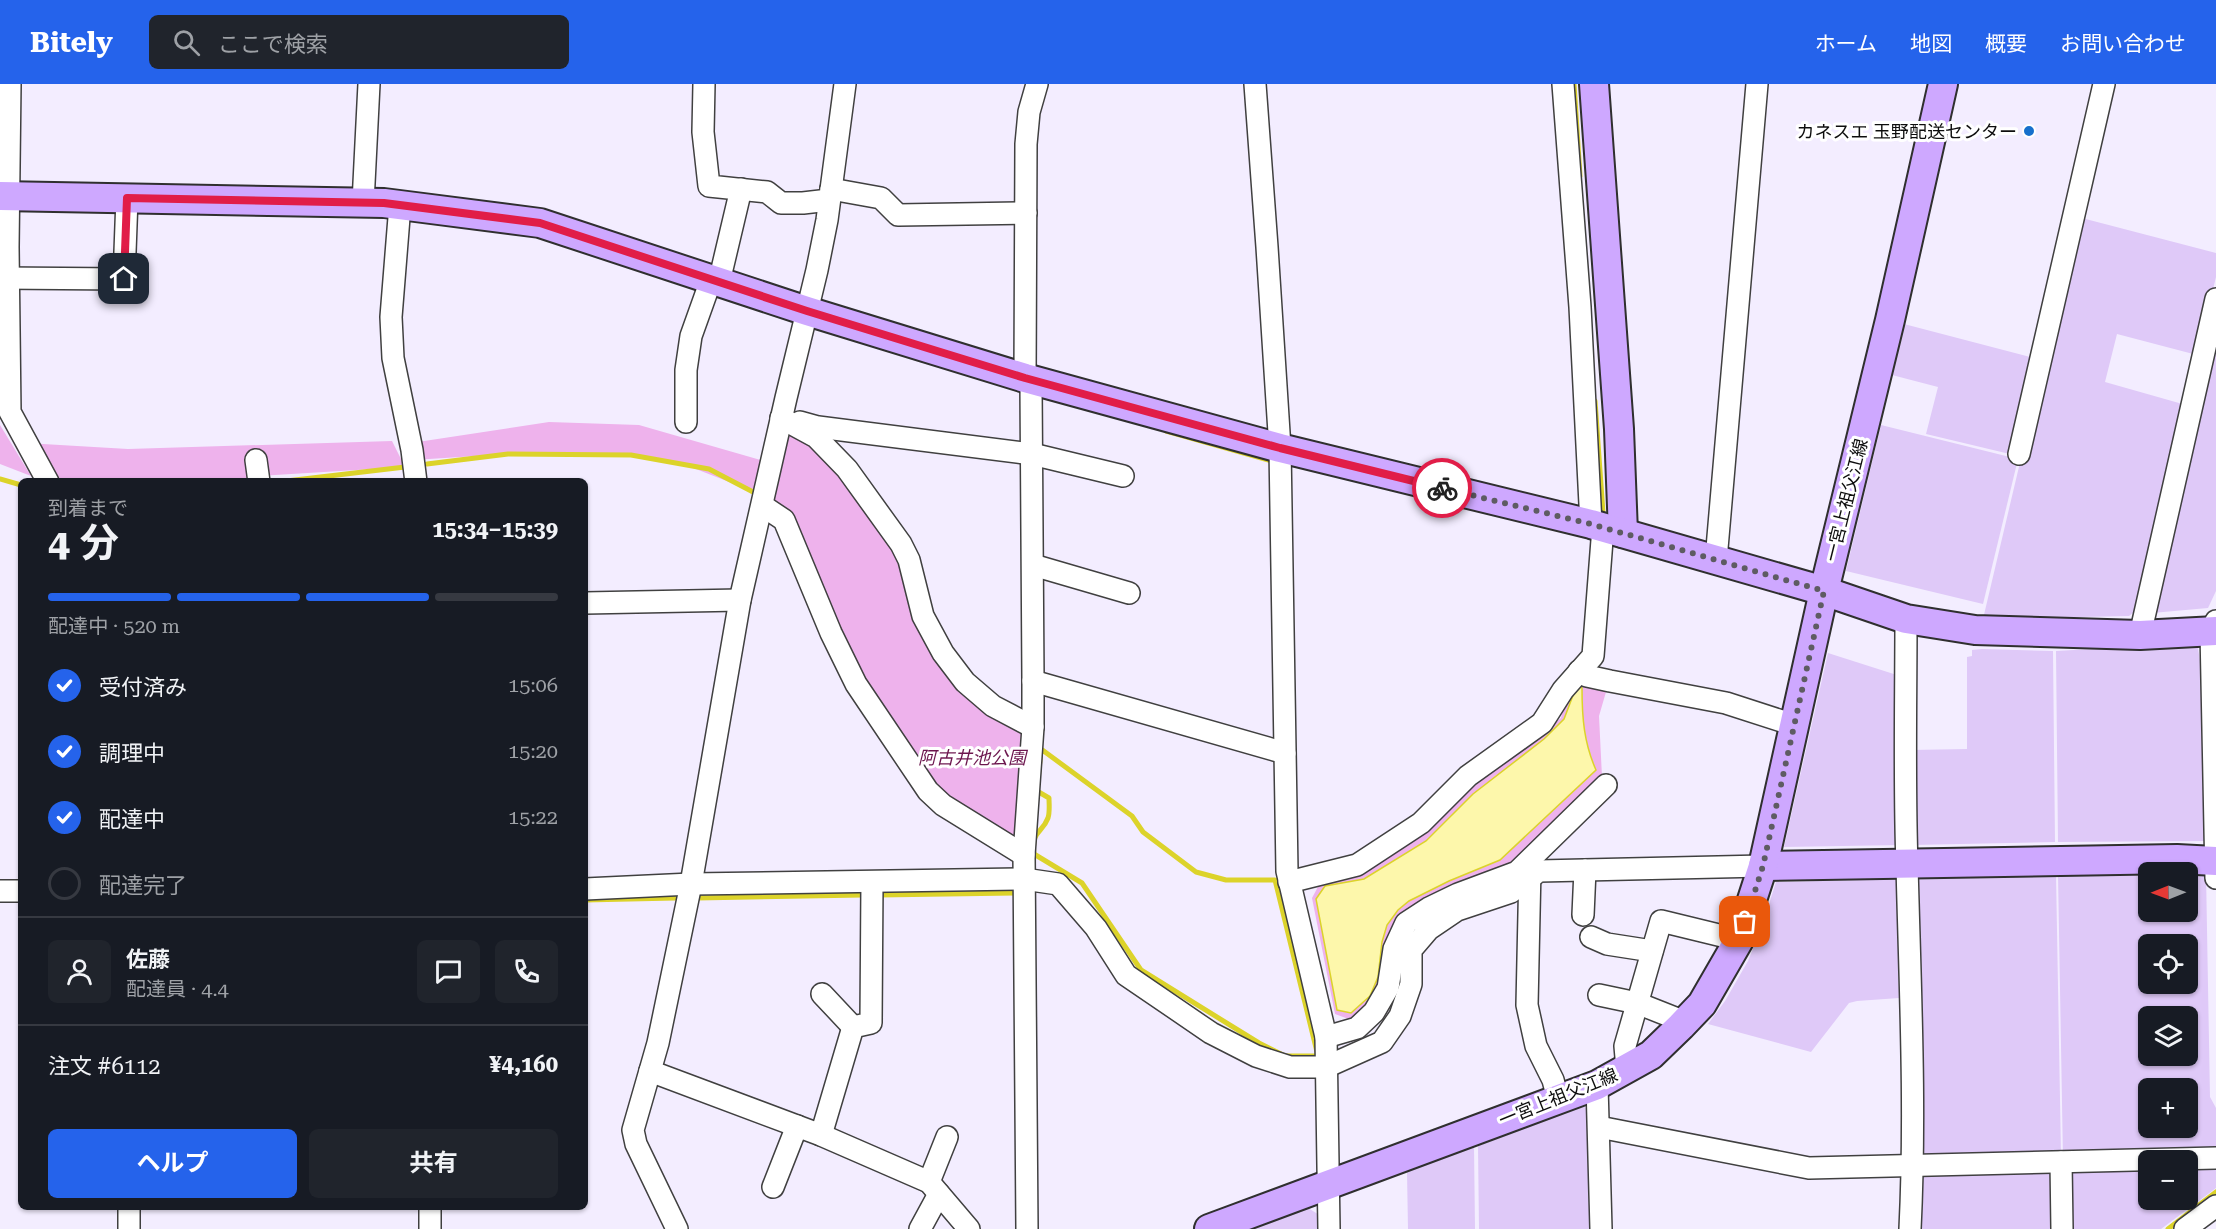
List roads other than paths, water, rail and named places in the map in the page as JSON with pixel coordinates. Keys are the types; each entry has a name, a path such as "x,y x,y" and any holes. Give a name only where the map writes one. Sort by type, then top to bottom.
{"street":[{"path":"10,84 4,278 10,412 46,478"},
{"path":"363,203 369,84"},
{"path":"704,84 703,132 709,186 767,192 781,203 803,203 830,195 881,198 898,215 1026,213"},
{"path":"677,1229 636,1144 633,1130 658,1043 692,884 740,600 817,270 845,84"},
{"path":"1027,1229 1024,855 1033,727 1033,566 1031,386 1025,378 1026,144 1029,112 1037,84"},
{"path":"1255,84 1280,448 1287,871 1326,1037 1329,1229"},
{"path":"1563,84 1580,307 1606,528"},
{"path":"1289,882 1357,865 1421,823 1468,776 1542,723 1563,690 1593,656 1619,429 1594,84"},
{"path":"1716,560 1757,84"},
{"name":"一宮上祖父江線","path":"1209,1229 1597,1085 1651,1055 1702,1004 1738,940 1763,866 1824,591 1890,320 1943,84"},
{"path":"2019,454 2104,84"},
{"path":"686,422 686,370 691,336 715,281 741,189"},
{"path":"5,196 363,203 400,205 540,223 807,311 1025,378 1280,448 1606,528 1824,591 1906,619 1975,630 2140,635 2214,628 2216,878"},
{"path":"4,278 124,279 127,198"},
{"path":"400,205 391,327 393,358 416,478"},
{"path":"2140,635 2216,300"},
{"path":"781,418 818,427 1032,454 1123,476"},
{"path":"781,418 816,437 847,469 901,544 909,560 923,616 943,653 965,682 993,706 1033,727"},
{"path":"256,460 258,478"},
{"path":"763,506 784,520 831,633 856,684 928,791 943,805 1024,855"},
{"path":"1033,566 1130,593"},
{"path":"588,603 740,600"},
{"path":"1906,619 1906,862 1913,1165 1910,1229"},
{"path":"1579,671 1587,676 1726,703 1794,725"},
{"path":"1033,681 1286,753"},
{"path":"588,889 692,884 1024,879 1058,884 1096,928 1126,975 1211,1033 1256,1056 1290,1067 1326,1066 1382,1042 1400,1016 1411,984 1411,951 1428,929 1457,910 1511,892 1606,784"},
{"path":"1326,1037 1357,1028 1374,1012 1388,988 1394,949 1406,922 1458,894 1530,869 1539,871 1906,862 2177,859 2216,861"},
{"path":"1530,869 1527,1005 1536,1046 1553,1080 1558,1099"},
{"path":"1583,915 1585,870"},
{"path":"853,1027 872,1023 872,882"},
{"path":"0,891 18,891"},
{"path":"1627,1069 1625,1046 1660,921 1738,940"},
{"path":"1590,937 1607,944 1652,951"},
{"path":"822,994 853,1027"},
{"path":"1599,995 1637,1003 1685,1022"},
{"path":"821,1136 853,1027"},
{"path":"650,1071 797,1126 934,1188 969,1229"},
{"path":"1597,1085 1600,1229"},
{"path":"773,1187 797,1126"},
{"path":"1599,1127 1809,1168 2216,1158"},
{"path":"920,1229 948,1137"},
{"path":"2061,1162 2062,1229"},
{"path":"2186,1229 2216,1206"},
{"path":"129,1210 129,1229"},
{"path":"430,1210 430,1229"}],"waterway":[{"path":"1574,84 1580,176"},
{"path":"1595,401 1603,513"},
{"path":"1166,431 1272,461"},
{"path":"427,464 508,454 631,455 709,469 755,493"},
{"path":"312,478 405,467"},
{"path":"0,479 18,484"},
{"path":"1041,749 1132,816 1143,832 1196,872 1226,880 1275,880 1318,1056 1285,1056 1259,1043 1141,970 1082,883 1034,854 1034,840 1046,823 1049,811 1049,798 1037,791 1041,749"},
{"path":"879,895 1015,893"},
{"path":"697,898 863,895"},
{"path":"588,900 675,898"},
{"path":"2168,1229 2216,1192"}],"place":[{"name":"カネスエ 玉野配送センター","path":"2029,131"}],"park label":[{"name":"阿古井池公園","path":"972,757"}]}
